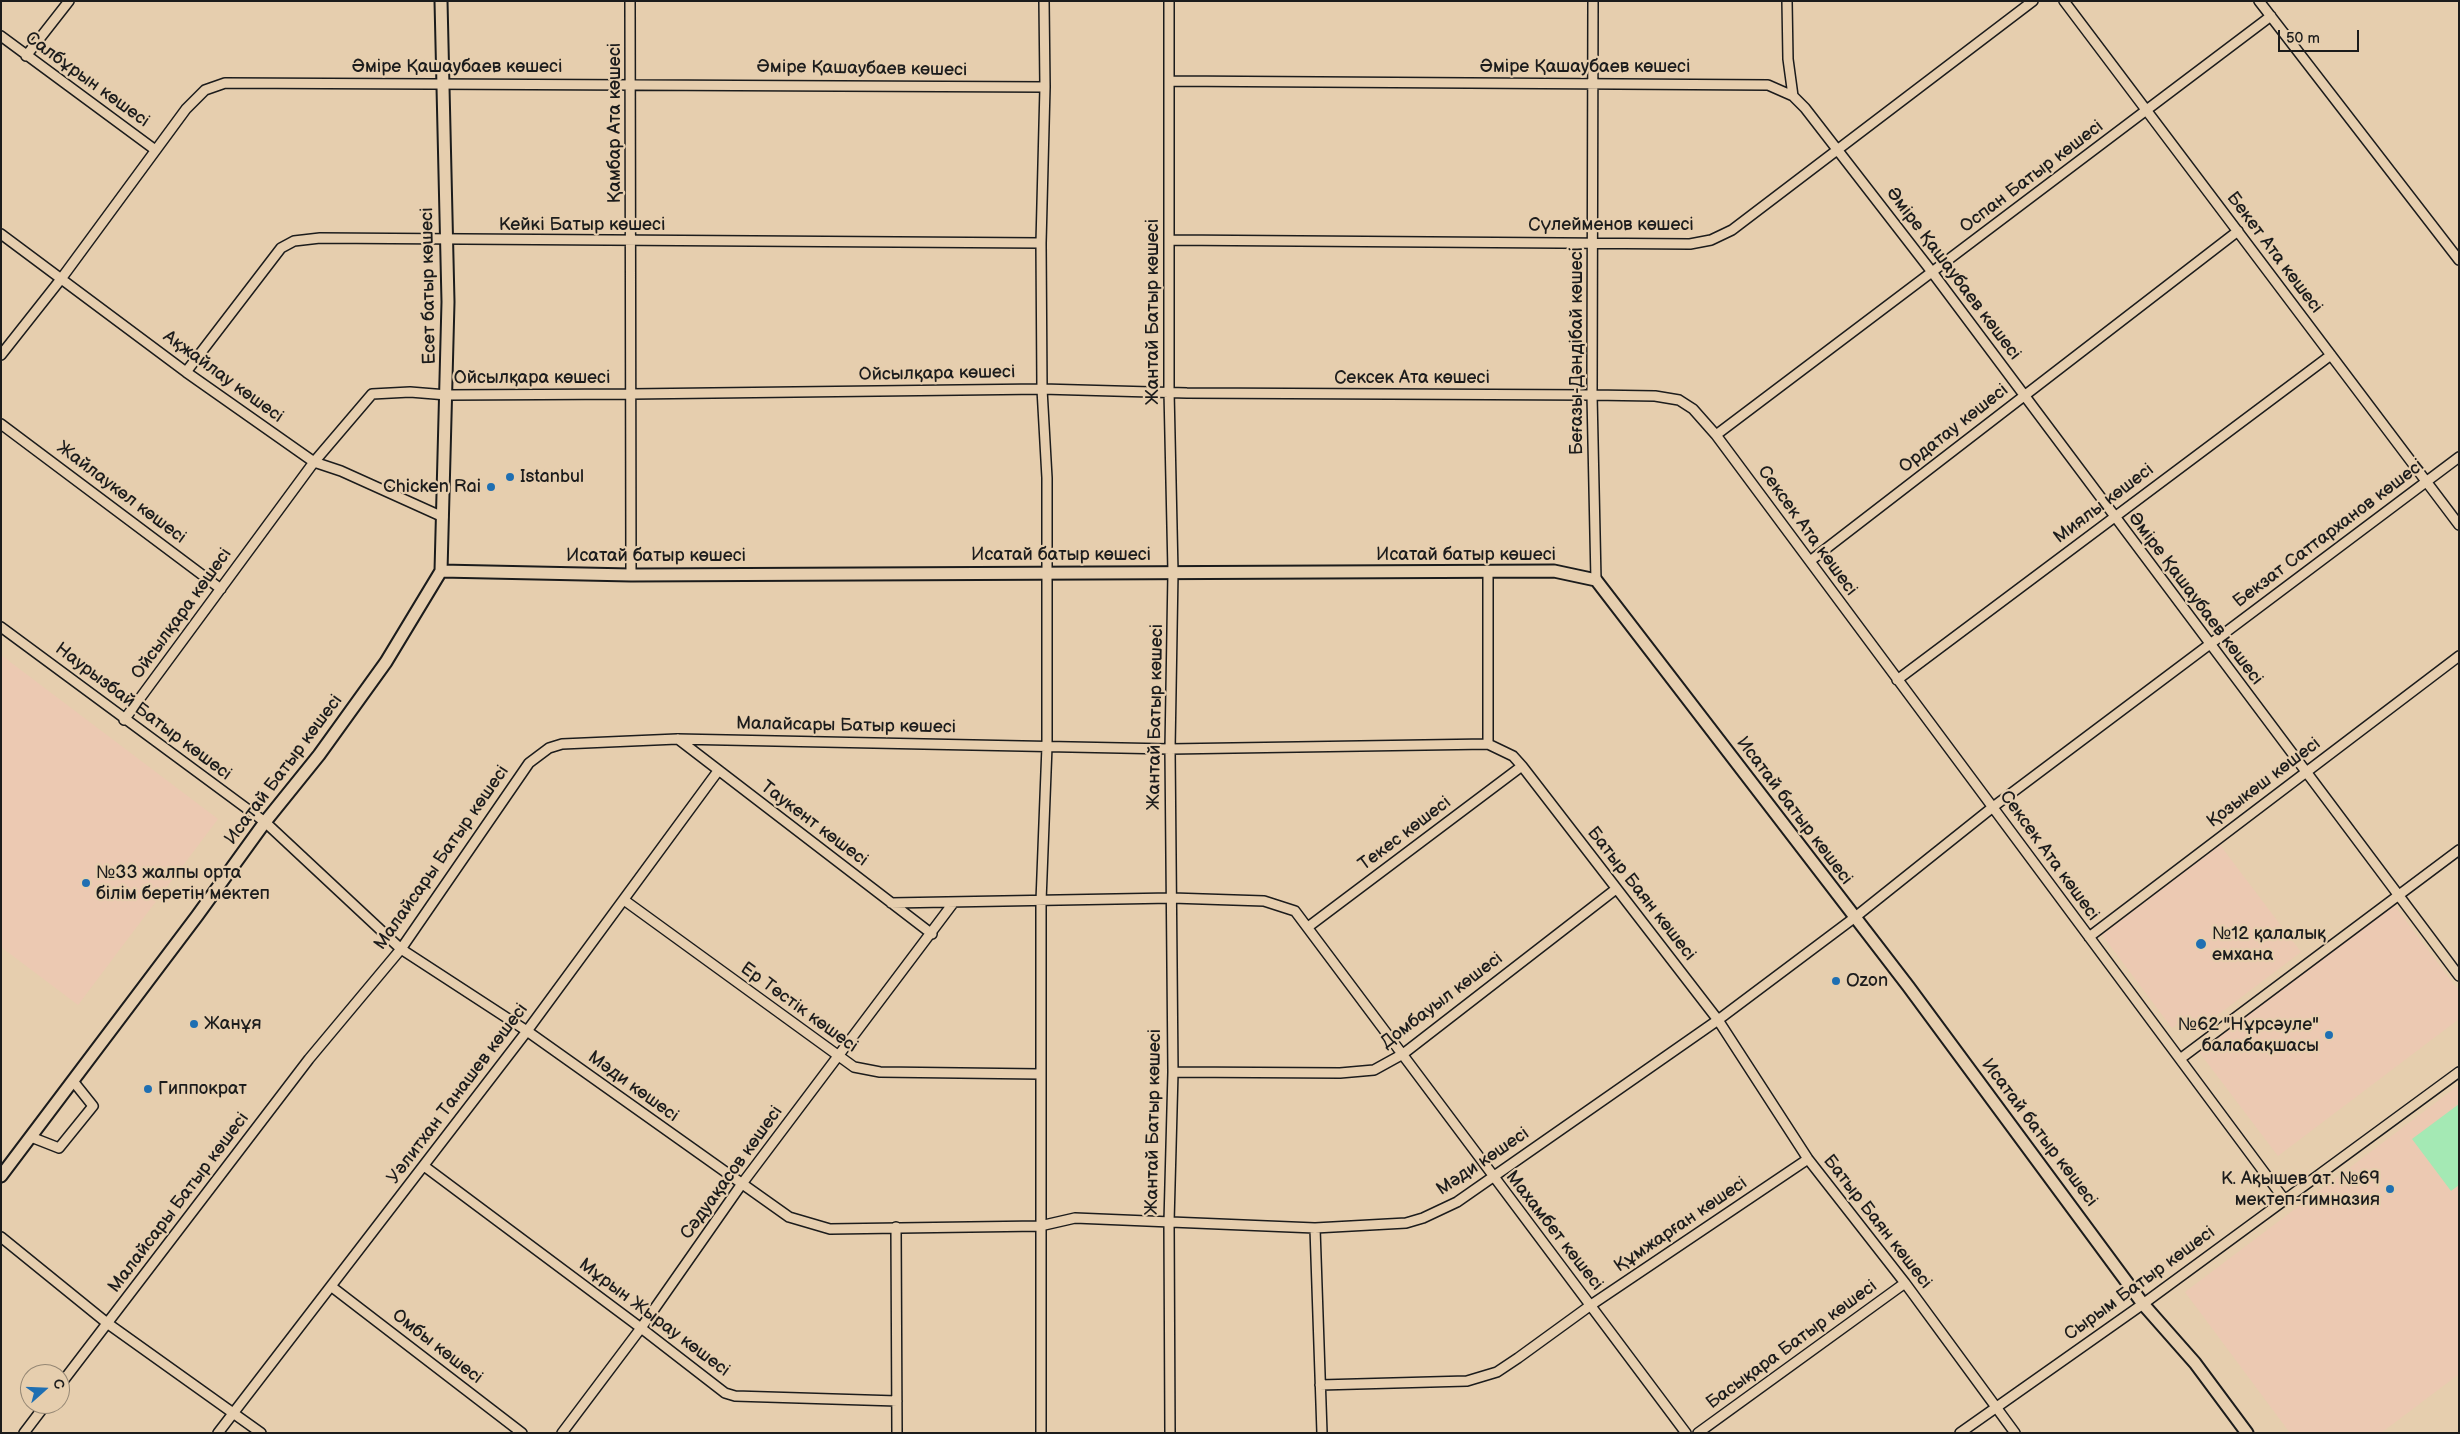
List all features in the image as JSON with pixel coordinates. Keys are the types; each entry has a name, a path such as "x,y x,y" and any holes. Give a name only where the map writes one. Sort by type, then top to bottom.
{"street":[{"path":"26,56 69,1"},
{"name":"Есет батыр көшесі","path":"441,1 448,302 441,571"},
{"name":"Қамбар Ата көшесі","path":"630,1 632,242 631,575"},
{"path":"1041,1433 1041,900 1047,746 1047,478 1042,389 1041,243 1045,87 1044,1"},
{"name":"Жантай Батыр көшесі","path":"1169,1 1169,391 1174,572 1170,749 1173,1072 1169,1222 1170,1433"},
{"name":"Беғазы-Дәндібай көшесі","path":"1593,1 1592,395 1596,580"},
{"path":"1788,1 1788,60 1792,96"},
{"name":"Сүлейменов көшесі","path":"1169,240 1690,244 1711,240 1732,230 2033,1"},
{"name":"Бекет Ата көшесі","path":"2064,1 2459,525"},
{"path":"2259,1 2459,260"},
{"name":"Оспан Батыр көшесі","path":"1716,435 2271,16"},
{"name":"Салбұрын көшесі","path":"1,36 154,149"},
{"name":"Әміре Қашаубаев көшесі","path":"1169,81 1768,85 1792,96 1805,108 1838,149 1932,272 2209,645 2459,976"},
{"name":"Әміре Қашаубаев көшесі","path":"1,355 61,279 154,149 186,109 205,90 225,83 630,83 1045,87"},
{"name":"Ордатау көшесі","path":"1810,561 2238,231"},
{"name":"Ақжайлау көшесі","path":"1,234 186,372 314,462 341,470 443,517"},
{"name":"Кейкі Батыр көшесі","path":"186,372 281,248 294,241 320,238 632,242 1041,243"},
{"name":"Миялы көшесі","path":"1897,680 2331,355"},
{"name":"Ойсылқара көшесі","path":"124,720 314,462 372,394 410,392 446,395 631,394 1042,389"},
{"name":"Сексек Ата көшесі","path":"1042,389 1655,396 1679,400 1693,409 1716,435 2284,1199"},
{"name":"Жайлаукөл көшесі","path":"1,424 221,589"},
{"name":"Бекзат Саттарханов көшесі","path":"1718,1020 1854,918 1993,807 2459,457"},
{"name":"Исатай батыр көшесі","path":"441,571 631,575 1554,571 1596,580 1908,986 2143,1304 2195,1363 2247,1433"},
{"name":"Исатай Батыр көшесі","path":"1,1176 266,822 319,755 386,662 441,571"},
{"path":"1488,571 1488,744"},
{"name":"Наурызбай Батыр көшесі","path":"1,627 124,720 266,822"},
{"name":"Қозыкөш көшесі","path":"2089,937 2459,656"},
{"name":"Малайсары Батыр көшесі","path":"70,1372 309,1059 401,948 529,763 549,748 562,744 677,739 1047,746"},
{"name":"Таукент көшесі","path":"677,739 932,934"},
{"name":"Батыр Баян көшесі","path":"1047,746 1170,749 1488,744 1513,756 1718,1020 1808,1159 1905,1283 2015,1433"},
{"name":"Текес көшесі","path":"1308,928 1522,766"},
{"name":"Уәлитхан Танашев көшесі","path":"218,1433 526,1031 718,771"},
{"name":"Мәди көшесі","path":"266,822 401,948 526,1031 789,1218 830,1229 1040,1226 1075,1218 1315,1228 1406,1223 1423,1218 1457,1202 1718,1020"},
{"path":"2180,1060 2459,850"},
{"name":"Домбауыл көшесі","path":"1173,1072 1374,1070 1403,1054 1616,889"},
{"name":"Махамбет көшесі","path":"891,903 1172,898 1264,901 1295,911 1403,1054 1492,1177 1591,1305 1686,1433"},
{"name":"Ер Төстік көшесі","path":"624,900 854,1067 880,1072 1040,1074"},
{"name":"Сәдуақасов көшесі","path":"562,1433 642,1328 741,1184 932,934 954,902"},
{"name":"Сырым Батыр көшесі","path":"1960,1433 2143,1304 2459,1072"},
{"path":"31,1137 59,1148 92,1106 73,1081"},
{"name":"Құмжарған көшесі","path":"1320,1385 1467,1381 1497,1372 1591,1305 1808,1159"},
{"name":"Мұрын Жырау көшесі","path":"424,1166 642,1328 725,1393 735,1396 897,1401"},
{"path":"896,1227 897,1433"},
{"path":"1315,1228 1322,1433"},
{"path":"1,1237 107,1323 261,1433"},
{"name":"Басықара Батыр көшесі","path":"1698,1433 1905,1283"},
{"name":"Омбы көшесі","path":"332,1286 522,1433"},
{"path":"24,1433 38,1414"}],"shaded area":[{"name":"№33 жалпы орта білім беретін мектеп","path":"1,655 218,819 78,1005 1,947"},
{"name":"№12 қалалық емхана","path":"2220,845 2301,952 2194,1033 2184,1020 2172,1028 2102,935"},
{"name":"№62 \"Нұрсәуле\" балабақшасы","path":"2394,905 2459,991 2459,1019 2278,1156 2199,1052"},
{"name":"К. Ақышев ат. №69 мектеп-гимназия","path":"2459,1085 2459,1374 2381,1433 2290,1433 2185,1292"}],"green space":[{"path":"2459,1104 2459,1185 2451,1191 2412,1139"}],"place":[{"name":"Istanbul","path":"510,477"},
{"name":"Chicken Rai","path":"491,487"},
{"name":"№33 жалпы орта білім беретін мектеп","path":"86,883"},
{"name":"№12 қалалық емхана","path":"2201,944"},
{"name":"Ozon","path":"1836,981"},
{"name":"Жанұя","path":"194,1024"},
{"name":"№62 \"Нұрсәуле\" балабақшасы","path":"2329,1035"},
{"name":"Гиппократ","path":"148,1089"},
{"name":"К. Ақышев ат. №69 мектеп-гимназия","path":"2390,1189"}]}
